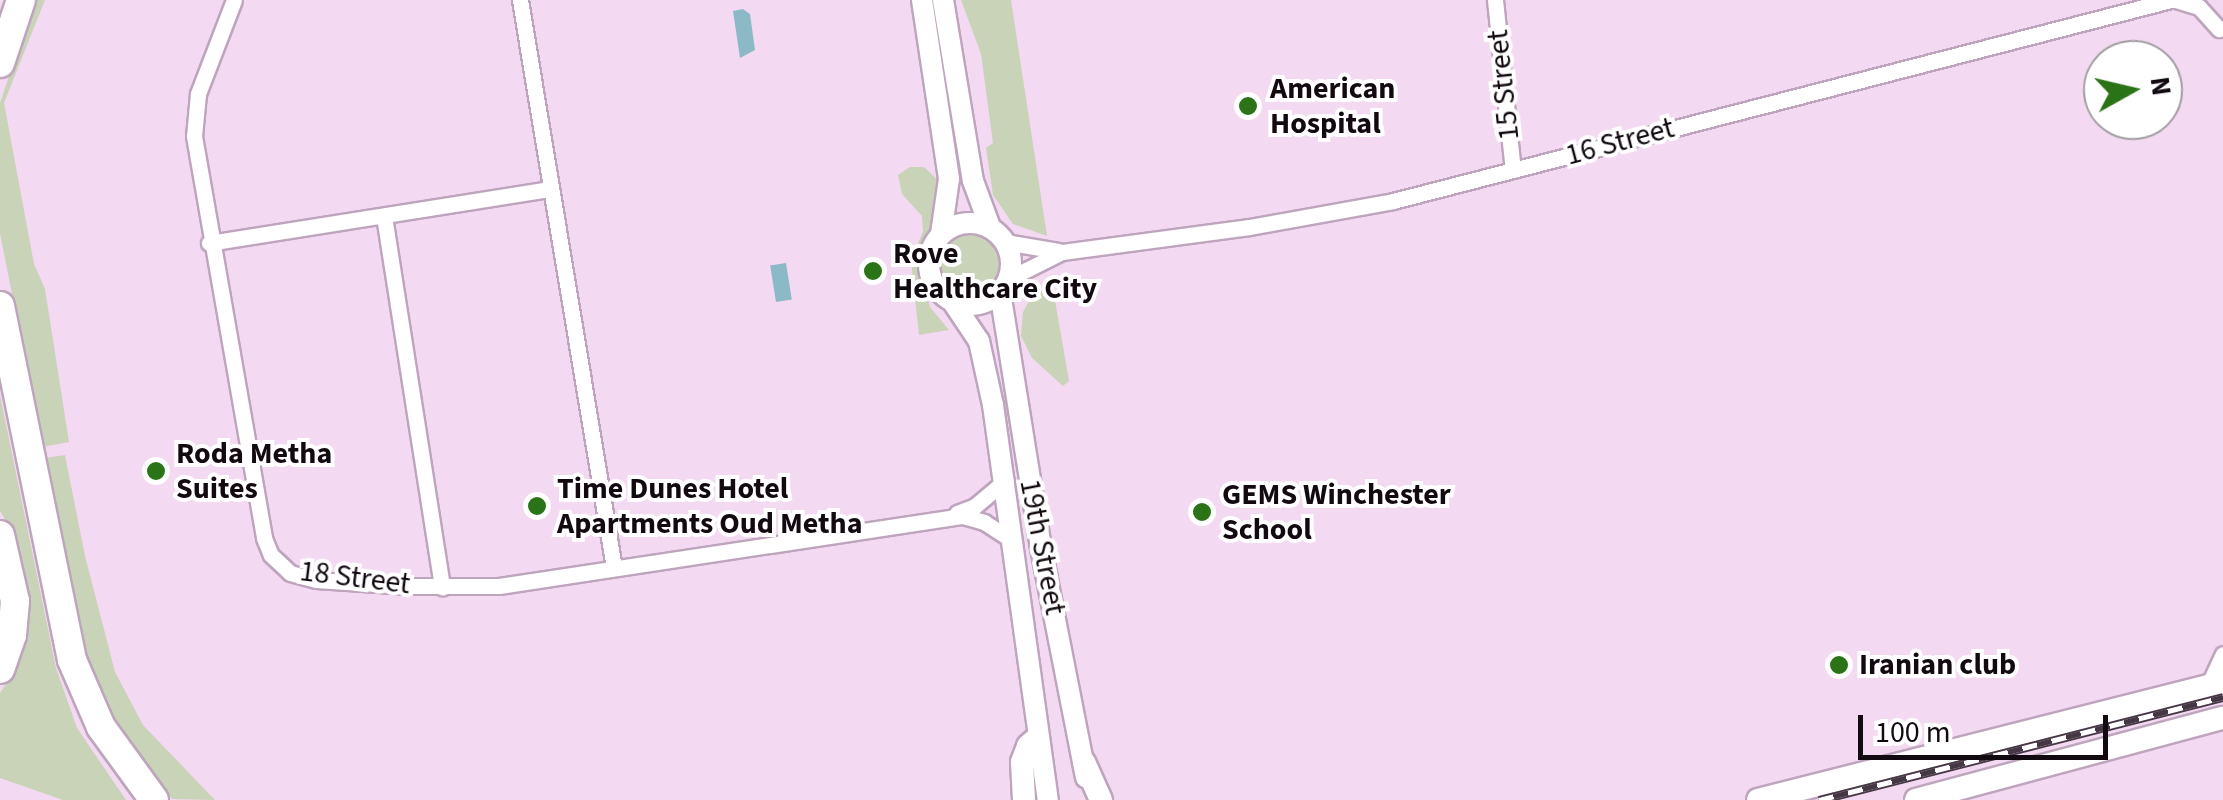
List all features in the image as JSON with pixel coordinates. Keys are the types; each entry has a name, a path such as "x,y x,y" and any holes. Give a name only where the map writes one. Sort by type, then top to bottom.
{"highway":[{"path":"0,24 9,0"},
{"path":"0,64 21,0"},
{"path":"0,306 72,660 101,727 154,800"},
{"path":"0,535 16,601 12,635 0,668"}],"main road":[{"path":"922,0 949,179 941,234 929,264 936,286 952,301 977,305 1004,286 1011,262 973,181 943,0"},
{"path":"941,234 964,223 998,235"},
{"name":"19th Street","path":"1004,286 1040,542 1090,800"},
{"name":"19th Street","path":"952,301 979,341 1006,480 1048,800"},
{"path":"1758,800 2216,684"},
{"path":"1916,800 2223,718"},
{"path":"1024,800 1022,762 1028,746 1038,737"},
{"path":"1084,762 1101,800"}],"street":[{"name":"18 Street","path":"234,0 194,108 194,136 264,538 271,555 302,578 442,587 522,583 949,517 974,518 1012,540"},
{"path":"520,0 614,568"},
{"name":"15 Street","path":"1494,0 1513,170"},
{"name":"16 Street","path":"1004,286 1062,252 1318,216 1513,170 2173,0 2203,4"},
{"path":"2203,4 2221,36"},
{"path":"210,243 551,189"},
{"path":"384,216 442,587"},
{"name":"16 Street","path":"998,235 1062,252"},
{"name":"18 Street","path":"949,517 975,506 1006,480"},
{"path":"2216,684 2223,654"}],"shaded area":[{"path":"35,0 45,0 4,103 34,264 45,289 69,442 42,447 0,233 0,103"},
{"path":"961,0 1011,0 1047,236 1013,224 993,195 986,148 993,143 981,54"},
{"path":"743,9 750,14 755,50 740,58 733,11"},
{"path":"910,167 924,167 940,182 940,207 919,269 930,307 949,330 919,335 911,261 923,231 922,216 902,194 898,175"},
{"path":"971,235 992,244 1001,265 992,286 971,295 950,286 941,265 950,244"},
{"path":"786,263 792,300 776,302 770,266"},
{"path":"1052,283 1069,381 1063,386 1032,358 1021,336 1023,312 1030,299"},
{"path":"0,395 56,668 77,728 126,800 63,800 0,778 0,693 16,668 27,627 27,582 12,531 0,511"},
{"path":"65,455 85,556 115,672 143,725 215,800 172,799 145,769 100,693 83,645 45,458"}],"railway":[{"path":"1819,800 2223,697"}],"place":[{"name":"American Hospital","path":"1248,106"},
{"name":"Rove Healthcare City","path":"873,271"},
{"name":"Roda Metha Suites","path":"156,471"},
{"name":"Time Dunes Hotel Apartments Oud Metha","path":"537,506"},
{"name":"GEMS Winchester School","path":"1202,512"},
{"name":"Iranian club","path":"1839,665"}]}
